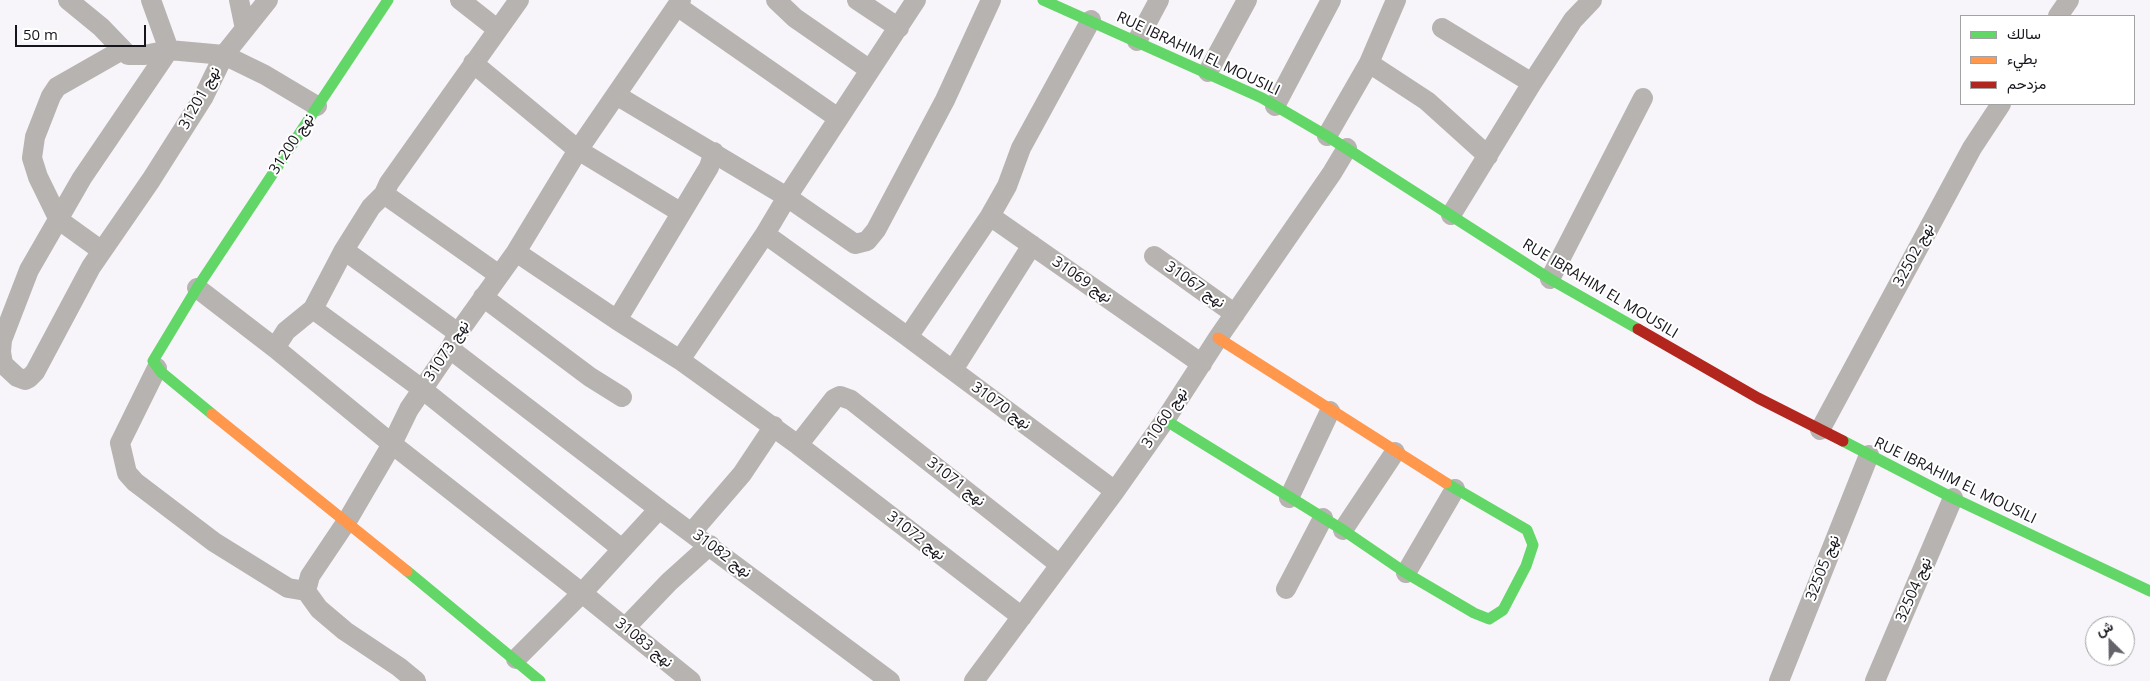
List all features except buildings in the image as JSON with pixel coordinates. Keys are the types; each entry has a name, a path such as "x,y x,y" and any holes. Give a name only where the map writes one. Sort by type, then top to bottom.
{"street":[{"path":"68,0 101,27 128,55 144,55 169,50 224,55 268,0"},
{"path":"151,0 169,50"},
{"path":"239,0 246,29"},
{"name":"نهج 31200","path":"155,365 197,288 388,0"},
{"path":"460,0 497,29"},
{"path":"197,288 275,348 286,331 314,309 344,250 371,207 384,194 388,183 519,0"},
{"path":"776,0 795,18 870,70"},
{"path":"857,0 899,28"},
{"path":"680,360 765,234 787,197 916,0"},
{"path":"616,95 787,197 850,241 861,244 867,241 876,230 945,100 991,0"},
{"path":"1137,41 1159,0"},
{"path":"1208,72 1247,0"},
{"path":"1275,106 1331,0"},
{"path":"1327,136 1369,63 1396,0"},
{"path":"1451,215 1573,20 1592,0"},
{"path":"2059,15 2069,0"},
{"name":"RUE IBRAHIM EL MOUSILI","path":"1049,1 1208,72 1275,106 1327,136 1550,279 1758,398 1953,498 2150,591"},
{"path":"679,3 838,118"},
{"name":"نهج 31073","path":"306,591 310,576 347,521 392,444 409,409 483,297 516,252 578,150 679,3"},
{"path":"908,337 990,216 1007,186 1021,148 1091,20"},
{"path":"1442,28 1532,83"},
{"path":"102,251 59,220 38,177 32,158 35,137 51,96 57,87 122,50"},
{"path":"59,220 88,170 169,50"},
{"name":"نهج 31201","path":"59,220 29,270 2,340 3,364 24,380 35,372 67,309 102,251 204,98 224,55 265,75 317,106"},
{"path":"473,63 578,150 680,212"},
{"path":"1369,63 1427,101 1488,156"},
{"path":"1550,279 1643,98"},
{"name":"نهج 32502","path":"1820,430 1972,148 2000,105"},
{"name":"نهج 31060","path":"974,681 1115,491 1165,420 1218,338 1311,205 1346,148"},
{"path":"616,320 709,167 714,152"},
{"path":"384,194 498,275"},
{"name":"نهج 31069","path":"990,216 1202,364"},
{"name":"نهج 31070","path":"765,234 953,370 1115,491"},
{"path":"953,370 1032,245"},
{"name":"نهج 31082","path":"344,250 659,509 710,545 890,681"},
{"name":"نهج 31072","path":"516,252 616,320 680,360 774,426 1022,617"},
{"name":"نهج 31067","path":"1154,256 1235,314"},
{"path":"483,297 590,377 622,397"},
{"path":"314,309 422,389 622,549"},
{"path":"1165,420 1343,530 1406,573 1489,619 1503,610 1526,566 1532,546 1531,537 1527,530 1395,452 1218,338"},
{"name":"نهج 31083","path":"275,348 392,444 590,599 691,681"},
{"path":"416,681 399,667 345,631 319,609 306,591 288,588 214,542 135,482 128,473 120,443 155,365 516,659 540,681"},
{"name":"نهج 31071","path":"804,450 834,399 840,396 851,400 1060,565"},
{"path":"1289,498 1330,411"},
{"path":"692,532 742,474 774,426"},
{"path":"1343,530 1395,452"},
{"name":"نهج 32505","path":"1779,681 1868,455"},
{"path":"1406,573 1456,489"},
{"name":"نهج 32504","path":"1875,681 1953,498"},
{"path":"516,659 590,599 622,549 659,509"},
{"path":"1286,589 1323,518"},
{"path":"625,628 710,545"}],"traffic: fast":[{"path":"212,414 161,372 153,361 197,288 388,0"},
{"path":"1043,0 1262,98 1327,136 1550,279 1638,329"},
{"path":"1165,420 1343,530 1406,573 1474,613 1489,619 1503,610 1526,566 1533,545 1527,530 1446,483"},
{"path":"1843,441 1953,498 2150,591"},
{"path":"407,571 540,681"}],"traffic: slow":[{"path":"1218,338 1446,483"},
{"path":"212,414 407,571"}],"traffic: jam":[{"path":"1638,329 1758,398 1843,441"}]}
